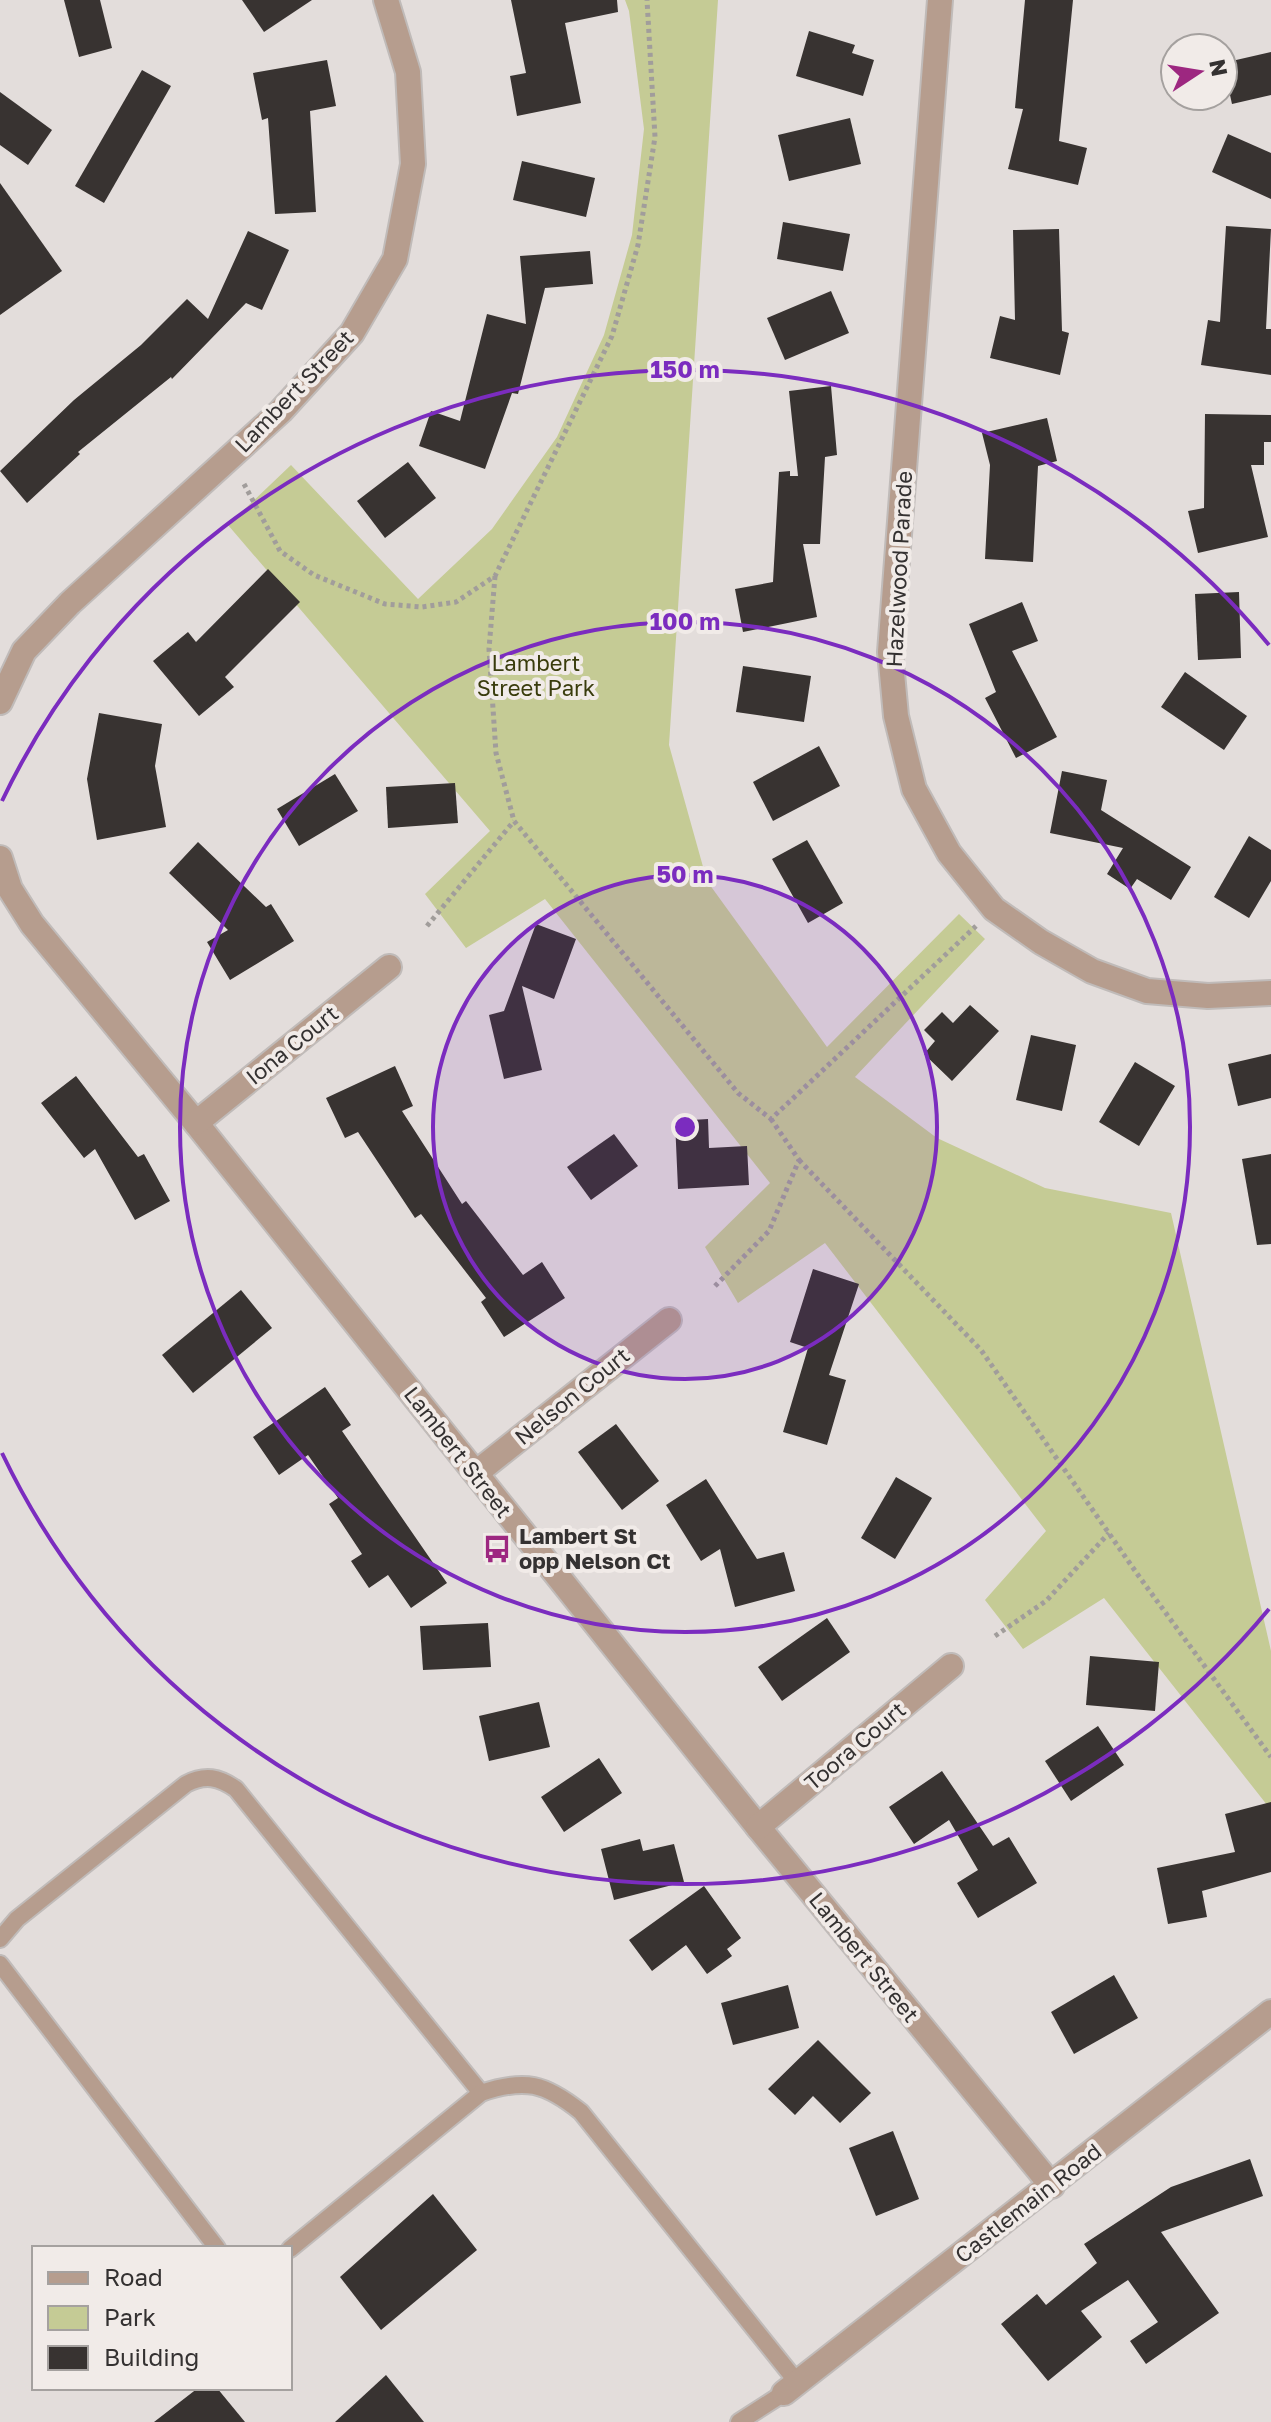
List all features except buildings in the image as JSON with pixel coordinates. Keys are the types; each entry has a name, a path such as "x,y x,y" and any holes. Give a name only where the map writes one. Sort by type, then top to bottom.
{"street":[{"name":"Lambert Street","path":"0,702 24,651 70,603 281,411 352,333 395,259 413,164 408,72 386,0"},
{"name":"Hazelwood Parade","path":"940,0 890,652 896,716 914,789 949,853 994,909 1054,950 1092,971 1147,991 1208,996 1271,993"},
{"name":"Lambert Street","path":"0,858 10,889 32,924 196,1123 758,1827 1052,2186"},
{"name":"Iona Court","path":"196,1123 389,967"},
{"name":"Nelson Court","path":"476,1473 669,1320"},
{"name":"Toora Court","path":"758,1827 951,1666"},
{"name":"Castlemain Road","path":"790,2388 1271,2012"}],"lane":[{"path":"0,1939 17,1919 186,1784 199,1777 225,1781 236,1789 481,2093"},
{"path":"0,1964 215,2246"},
{"path":"292,2247 481,2093 506,2085 533,2084 557,2093 581,2112 790,2388 739,2422"}],"path":[{"path":"647,0 655,137 638,245 612,336 495,576 489,649 496,753 514,821 738,1093 771,1119 799,1160 981,1350 1271,1757"},
{"path":"244,484 280,551 314,575 385,604 422,607 456,602 495,576"},
{"path":"427,926 514,821"},
{"path":"771,1119 980,922"},
{"path":"715,1286 769,1231 799,1160"},
{"path":"995,1636 1046,1601 1109,1533"}],"green space":[{"name":"Lambert Street Park","path":"625,0 718,0 669,745 707,881 827,1047 959,914 985,939 855,1077 937,1138 1045,1188 1171,1213 1271,1651 1271,1810 1104,1598 1023,1649 985,1600 1046,1531 825,1243 738,1303 705,1247 770,1183 545,899 466,948 425,894 490,831 228,525 291,465 418,599 492,529 557,437 604,335 632,235 644,129"}],"place":[{"name":"Lambert St opp Nelson Ct","path":"497,1549"}]}
